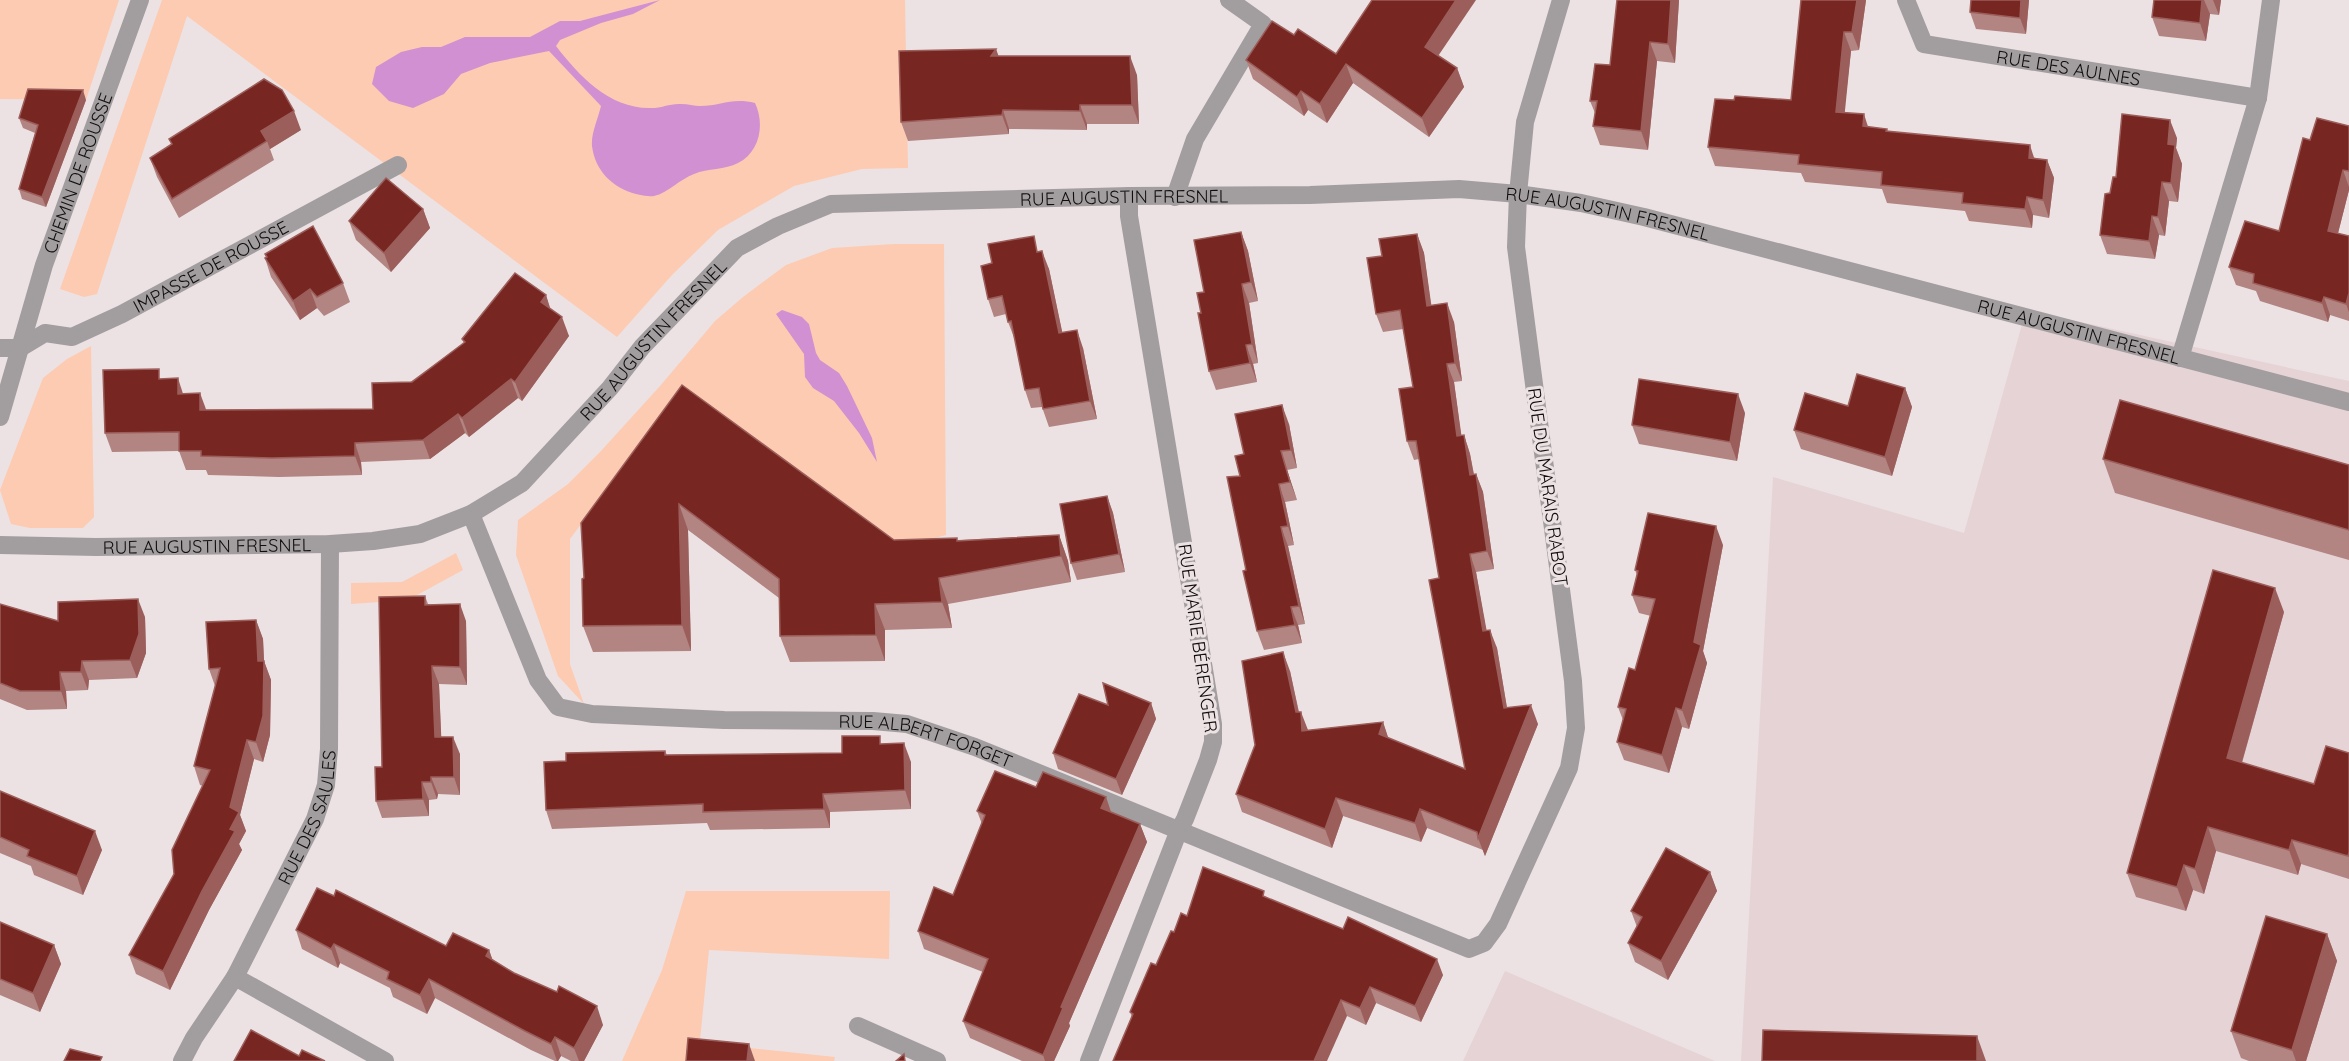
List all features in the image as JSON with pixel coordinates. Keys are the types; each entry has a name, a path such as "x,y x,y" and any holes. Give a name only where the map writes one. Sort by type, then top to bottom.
{"street":[{"name":"CHEMIN DE ROUSSE","path":"0,417 44,265 140,0"},
{"path":"1175,197 1195,139 1263,24 1228,0"},
{"name":"RUE DU MARAIS RABOT","path":"1469,949 1484,943 1498,924 1569,768 1576,728 1573,681 1516,247 1518,194 1525,123 1561,0"},
{"name":"RUE DES AULNES","path":"1906,0 1924,44 2258,98"},
{"path":"2180,358 2258,98 2271,0"},
{"name":"IMPASSE DE ROUSSE","path":"20,348 45,333 72,337 122,314 398,165"},
{"name":"RUE AUGUSTIN FRESNEL","path":"0,545 96,547 330,544 420,534 471,514 522,483 610,388 642,347 737,248 777,226 831,204 1459,189 1518,194 1581,203 1644,217 2349,402"},
{"name":"RUE MARIE BÉRENGER","path":"1089,1061 1208,760 1213,742 1213,724 1129,216 1129,196"},
{"path":"0,348 20,348"},
{"name":"RUE ALBERT FORGET","path":"471,514 538,680 558,708 592,714 724,720 873,720 908,724 975,747 1469,949"},
{"name":"RUE DES SAULES","path":"182,1061 194,1038 235,977 315,819 326,786 330,544"},
{"path":"235,977 385,1061"},
{"path":"858,1026 938,1061"}],"shaded area":[{"path":"0,0 119,0 86,100 0,99"},
{"path":"162,0 905,0 908,168 862,169 794,186 718,230 672,275 617,337 187,16 97,294 84,297 60,289"},
{"path":"660,0 633,14 601,23 560,40 556,46 585,79 621,103 634,107 653,108 677,104 700,106 747,101 755,103 760,128 756,145 738,163 694,174 654,196 628,191 613,183 601,171 594,155 592,141 601,106 549,51 490,63 461,74 444,94 413,108 389,101 372,84 376,67 401,52 422,47 441,47 465,37 530,37 560,21 580,21"},
{"path":"944,244 946,535 896,549 675,398 570,539 570,664 584,704 558,676 516,555 518,520 568,484 660,386 715,321 786,265 832,248"},
{"path":"782,310 802,317 809,324 820,360 839,373 847,386 872,438 877,462 859,433 834,401 813,388 805,377 804,354 776,314"},
{"path":"2026,310 2349,381 2349,1061 1741,1061 1773,477 1964,533"},
{"path":"91,346 94,517 83,528 30,528 11,524 0,490 43,378 67,359"},
{"path":"456,553 463,570 408,600 351,604 351,583 402,582"},
{"path":"686,891 890,891 889,959 709,950 698,1061 622,1061 662,970"},
{"path":"1505,971 1715,1061 1463,1061"},
{"path":"702,1043 835,1057 834,1061 701,1061"}],"building":[{"path":"1372,0 1456,0 1425,47 1457,68 1422,118 1346,64 1320,104 1301,91 1297,97 1246,60 1272,21 1294,35 1298,29 1336,54"},
{"path":"1617,0 1671,0 1668,44 1650,42 1641,131 1593,126 1597,101 1590,101 1595,64 1610,65"},
{"path":"1801,0 1857,0 1852,32 1844,32 1836,112 1864,114 1863,126 1887,129 1886,131 2030,145 2029,158 2047,160 2043,200 2027,197 2025,209 1962,203 1963,193 1881,185 1882,172 1798,164 1799,155 1708,147 1715,99 1734,100 1735,96 1791,100"},
{"path":"1971,0 2021,0 2020,18 1970,12"},
{"path":"2154,0 2202,0 2200,23 2152,17"},
{"path":"996,49 991,56 1130,56 1132,105 1080,105 1080,111 1003,110 1002,115 901,122 899,51"},
{"path":"264,79 282,90 294,111 261,131 267,141 172,199 150,158 172,144 169,139"},
{"path":"28,89 83,90 42,197 19,189 38,125 19,118"},
{"path":"2122,114 2170,120 2168,144 2175,145 2171,183 2162,182 2158,217 2152,216 2149,241 2100,235 2105,194 2110,193 2113,177 2116,177"},
{"path":"2317,118 2349,126 2349,171 2343,170 2328,231 2349,236 2349,293 2346,304 2324,297 2322,303 2253,283 2254,274 2229,267 2245,221 2279,231 2303,138 2310,140"},
{"path":"386,178 423,209 384,253 349,221"},
{"path":"313,226 343,283 317,297 310,289 293,301 265,258 267,257 265,254"},
{"path":"1241,232 1251,282 1242,284 1252,344 1246,345 1250,363 1209,371 1198,313 1201,313 1197,293 1204,292 1194,240"},
{"path":"1417,234 1427,306 1447,303 1455,363 1447,364 1457,436 1464,435 1470,475 1476,474 1487,551 1470,554 1483,631 1490,630 1504,708 1531,705 1478,838 1477,832 1420,809 1415,823 1336,798 1325,829 1236,794 1255,745 1242,661 1283,652 1296,712 1301,712 1302,731 1383,722 1379,734 1465,769 1429,580 1439,578 1416,441 1407,441 1399,389 1413,387 1400,310 1376,314 1367,258 1382,256 1379,239"},
{"path":"1034,236 1037,252 1042,251 1059,333 1077,330 1090,401 1043,409 1039,388 1025,390 1011,321 1008,322 1002,296 988,299 981,266 992,263 988,244"},
{"path":"515,273 546,295 541,302 562,317 515,382 511,379 462,418 458,414 423,440 355,443 355,456 272,458 201,456 201,451 179,451 179,432 105,433 103,370 159,369 159,379 178,378 178,394 200,393 200,410 373,409 372,383 412,382 465,342 462,339"},
{"path":"1857,374 1905,388 1885,457 1794,430 1805,393 1848,406"},
{"path":"1639,379 1738,394 1730,442 1632,425"},
{"path":"682,385 894,540 957,538 957,541 1059,535 1061,556 939,578 942,602 875,604 876,635 780,636 779,579 679,504 682,625 583,626 582,579 584,578 581,523"},
{"path":"2120,400 2349,465 2349,530 2103,459"},
{"path":"1282,405 1291,450 1281,451 1290,482 1279,484 1288,526 1281,527 1299,606 1291,607 1295,625 1257,631 1243,571 1246,570 1227,477 1240,476 1235,456 1244,454 1235,414"},
{"path":"1107,496 1119,554 1071,563 1060,504"},
{"path":"1648,513 1716,526 1694,642 1701,645 1682,710 1676,708 1662,755 1617,742 1626,709 1618,707 1629,668 1635,670 1655,599 1632,595 1638,571 1635,570"},
{"path":"2213,570 2275,588 2227,758 2314,784 2326,746 2349,753 2349,852 2348,856 2292,840 2289,850 2208,827 2195,869 2184,865 2177,887 2127,873"},
{"path":"425,596 425,605 460,604 460,667 432,666 435,737 453,737 454,777 431,777 431,782 422,782 423,799 376,801 375,767 382,767 379,597"},
{"path":"138,599 139,634 130,660 82,661 81,672 60,672 61,691 20,691 0,683 0,604 58,621 58,602"},
{"path":"256,620 258,661 264,661 263,716 256,742 247,740 230,807 239,812 230,829 235,831 202,891 163,971 129,955 174,874 172,850 210,770 194,766 220,668 209,669 206,622"},
{"path":"1103,683 1151,703 1116,779 1053,753 1079,694 1108,705"},
{"path":"842,736 880,736 880,744 904,743 905,790 823,794 824,809 703,812 703,804 546,810 544,762 566,761 566,753 665,751 665,755 842,753"},
{"path":"995,771 1036,787 1043,772 1106,797 1101,808 1140,824 1061,1007 1063,1008 1043,1055 963,1021 988,959 918,931 934,887 953,895 985,815 977,811"},
{"path":"0,791 95,831 77,876 27,856 29,850 0,837"},
{"path":"1666,848 1710,872 1661,961 1628,943 1642,917 1631,911"},
{"path":"1203,867 1264,891 1263,896 1343,929 1348,917 1437,959 1415,1006 1370,987 1360,1008 1341,1000 1314,1061 1113,1061 1133,1014 1130,1012 1151,963 1156,965 1171,931 1174,932 1181,913 1187,916"},
{"path":"317,888 334,896 336,890 446,946 453,933 489,950 486,956 514,973 557,992 559,986 597,1006 574,1048 555,1037 551,1044 429,979 420,995 387,979 389,972 334,944 331,949 296,930"},
{"path":"2266,916 2327,934 2292,1050 2231,1031"},
{"path":"0,922 54,945 33,993 0,979"},
{"path":"251,1030 299,1056 302,1050 325,1061 234,1061"},
{"path":"1763,1030 1977,1036 1977,1061 1762,1061"},
{"path":"688,1038 749,1044 747,1061 686,1061"},
{"path":"70,1049 102,1057 100,1061 64,1061"},
{"path":"904,1054 905,1061 896,1061"}]}
